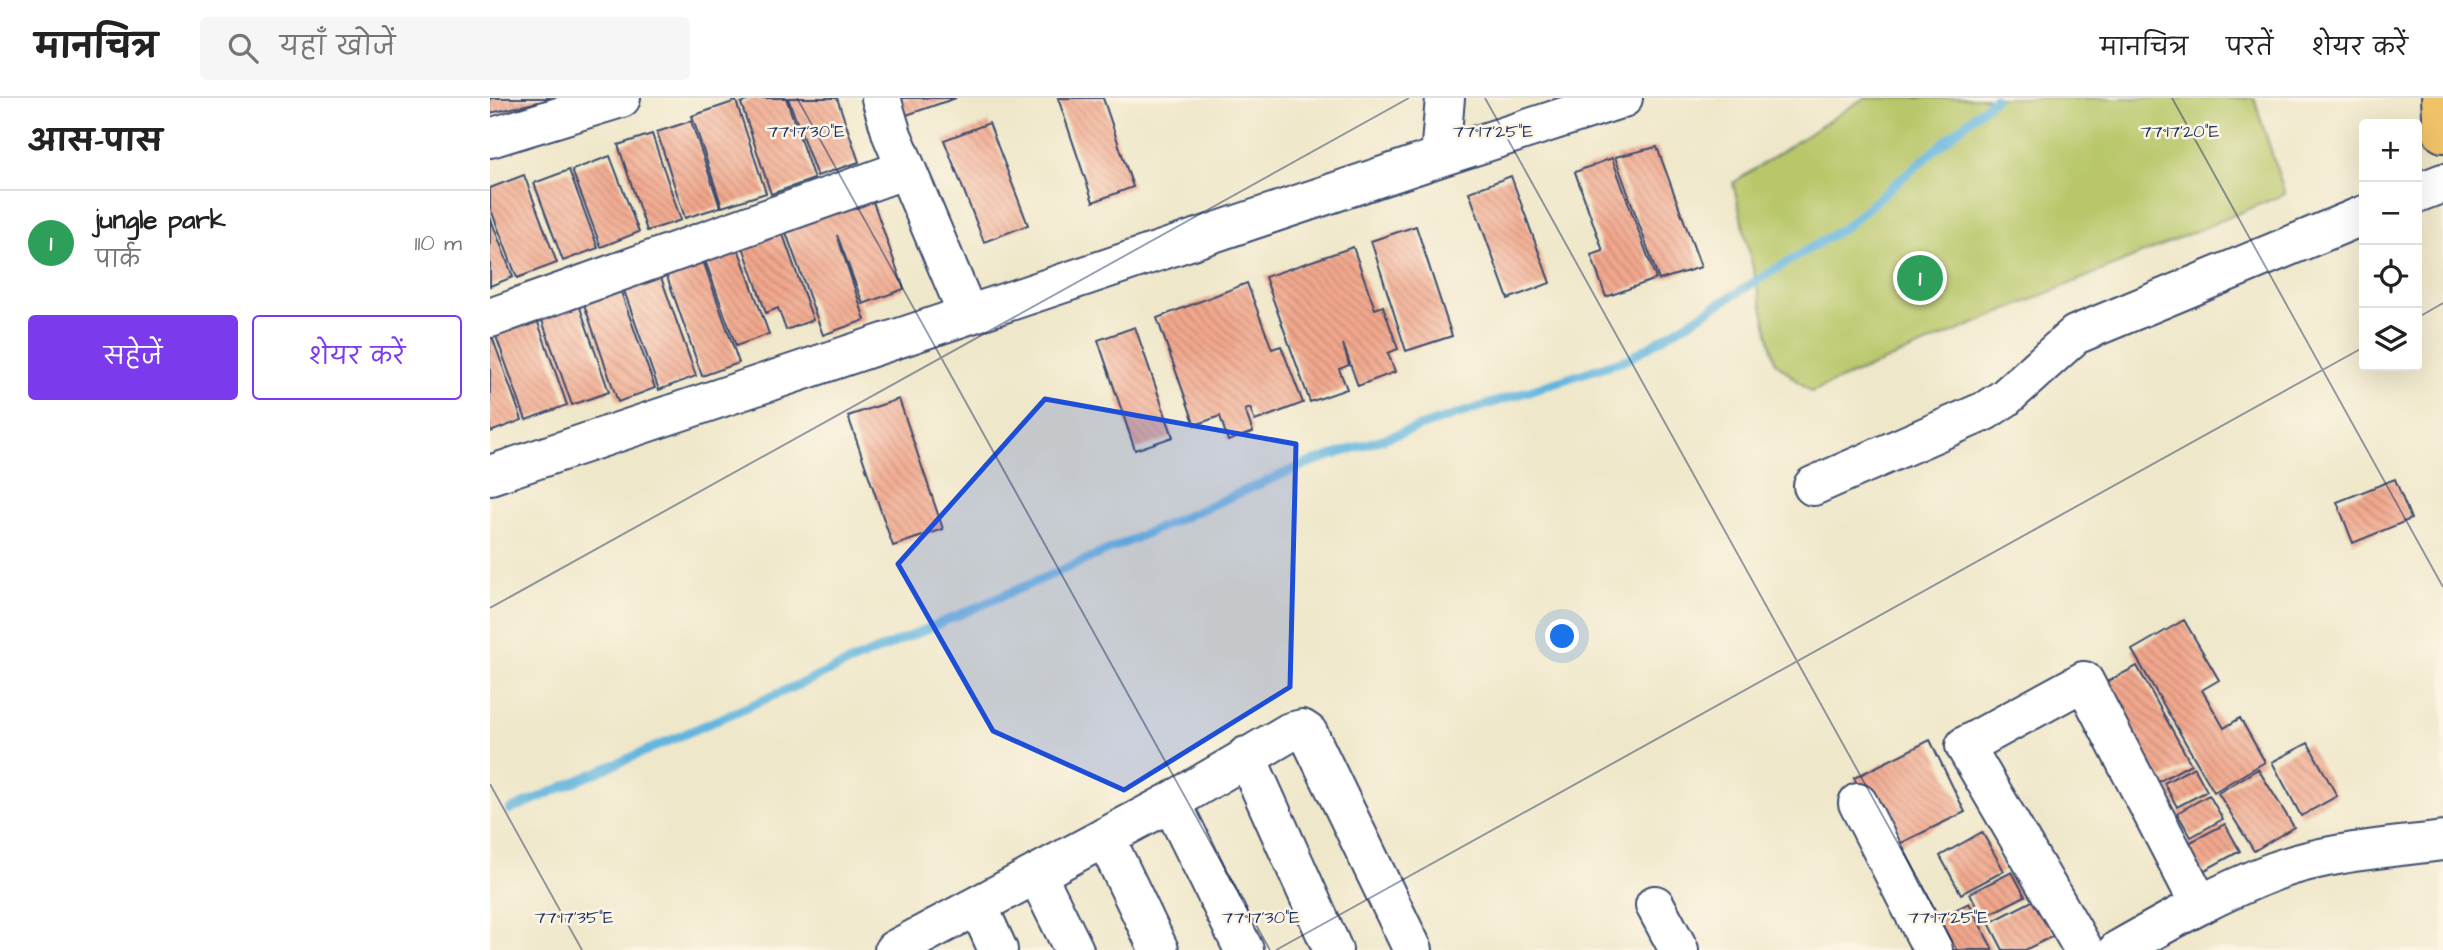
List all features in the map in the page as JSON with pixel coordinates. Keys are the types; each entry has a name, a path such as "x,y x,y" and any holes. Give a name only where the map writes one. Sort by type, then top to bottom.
{"main road":[{"path":"2441,98 2443,133"}],"street":[{"path":"490,138 583,104 621,98"},
{"path":"881,98 892,135 968,315"},
{"path":"1440,156 1445,98"},
{"path":"490,475 1440,156 1623,98"},
{"path":"490,318 906,169"},
{"path":"2422,191 2443,183"},
{"path":"1813,486 1985,411 2005,398 2075,335 2359,217"},
{"path":"2084,950 1965,746 2084,681 2200,905"},
{"path":"899,949 1171,803 1290,732 1302,729 1308,733 1413,950"},
{"path":"1247,756 1332,950"},
{"path":"1171,803 1244,950"},
{"path":"1858,803 1931,949"},
{"path":"1105,837 1160,950"},
{"path":"2118,950 2200,905 2276,871 2303,863 2443,841"},
{"path":"1037,875 1074,950"},
{"path":"1656,905 1679,950"},
{"path":"978,906 998,950"}],"highlighted area":[{"path":"1045,399 1296,444 1290,687 1124,790 993,731 898,564"}],"green space":[{"path":"1864,98 2254,98 2285,194 1811,392 1775,362 1733,183"}],"building":[{"path":"490,98 552,98 552,99 490,113"},
{"path":"755,98 786,98 814,179 771,194 741,103"},
{"path":"788,98 837,98 859,162 817,176"},
{"path":"888,98 956,98 895,119"},
{"path":"1058,98 1103,98 1133,187 1093,202"},
{"path":"736,101 766,193 722,207 692,116"},
{"path":"691,121 720,207 685,218 657,132"},
{"path":"989,123 1028,225 984,242 944,140"},
{"path":"652,134 681,220 647,231 618,145"},
{"path":"1657,147 1701,267 1659,280 1615,157"},
{"path":"610,156 639,232 601,247 572,170"},
{"path":"1612,158 1656,279 1606,297 1591,255 1603,251 1575,172"},
{"path":"569,170 598,248 563,261 534,183"},
{"path":"524,175 557,263 517,278 490,207 490,188"},
{"path":"1511,176 1550,283 1508,299 1469,192"},
{"path":"870,193 904,289 863,304 837,235 865,320 823,335 784,227"},
{"path":"490,217 513,277 490,286"},
{"path":"779,223 813,320 786,330 778,308 766,313 740,238"},
{"path":"1416,226 1452,336 1406,351 1371,241"},
{"path":"735,240 769,334 736,346 702,252"},
{"path":"1353,247 1375,309 1383,306 1398,349 1388,353 1395,372 1358,386 1343,344 1349,365 1339,369 1347,389 1310,402 1265,277"},
{"path":"701,255 739,363 702,376 664,268"},
{"path":"658,269 696,376 659,390 621,282"},
{"path":"617,281 655,388 618,402 580,293"},
{"path":"1247,283 1272,349 1281,346 1303,403 1255,421 1250,408 1245,410 1253,432 1228,441 1220,416 1195,425 1157,318"},
{"path":"576,296 609,392 572,405 538,309"},
{"path":"534,311 567,405 526,420 492,325"},
{"path":"1135,327 1173,437 1135,450 1098,340"},
{"path":"490,331 522,420 490,432"},
{"path":"899,399 943,529 893,546 848,416"},
{"path":"2395,479 2411,519 2353,543 2337,502"},
{"path":"2184,620 2219,680 2202,690 2224,728 2240,718 2265,762 2214,792 2132,650"},
{"path":"2137,666 2191,764 2147,788 2093,689"},
{"path":"1930,740 1965,812 1889,849 1854,778"},
{"path":"2308,743 2337,796 2301,816 2272,762"},
{"path":"2194,767 2207,791 2177,807 2164,783"},
{"path":"2258,769 2294,827 2254,851 2218,793"},
{"path":"2209,795 2223,819 2191,837 2177,813"},
{"path":"2225,824 2240,851 2198,874 2183,846"},
{"path":"1982,832 2004,871 1961,894 1940,856"},
{"path":"2012,872 2025,896 1982,918 1970,893"},
{"path":"2036,899 2055,935 2025,950 2003,950 1989,923"},
{"path":"1969,903 1993,950 1941,950 1928,923"}],"waterway":[{"path":"510,810 1306,464 1630,358 1845,227 1995,98"}],"place":[{"name":"jungle park","path":"1920,278"}]}
